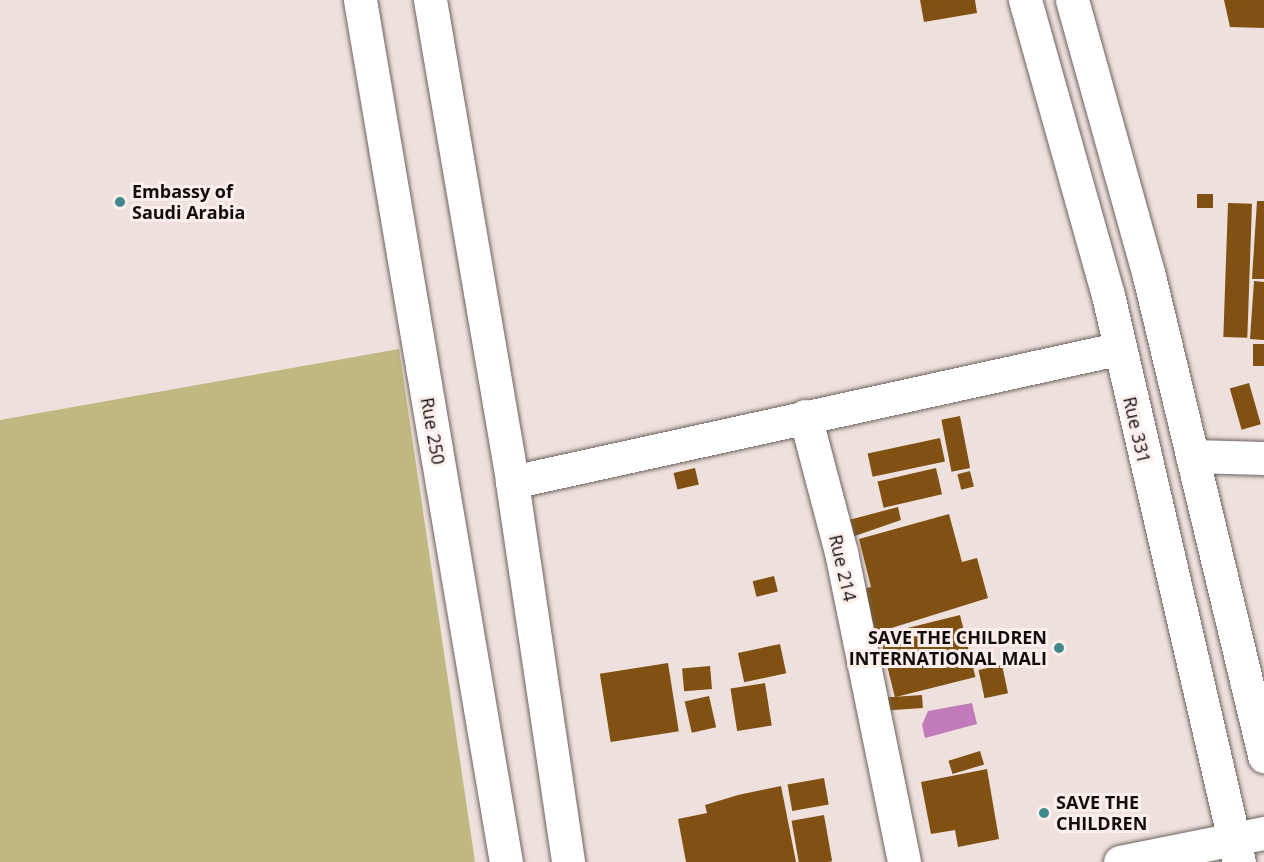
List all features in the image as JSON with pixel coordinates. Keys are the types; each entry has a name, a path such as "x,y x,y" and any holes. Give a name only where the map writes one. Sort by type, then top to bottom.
{"street":[{"name":"Rue 250","path":"360,0 506,862"},
{"path":"430,0 512,482 568,862"},
{"name":"Rue 331","path":"1025,0 1108,295 1117,349 1246,844"},
{"path":"1072,0 1149,276 1264,756"},
{"path":"512,482 1117,349"},
{"name":"Rue 214","path":"805,416 841,552 904,862"},
{"path":"1192,456 1264,458"},
{"path":"1120,862 1246,844"}],"shaded area":[{"path":"399,349 475,862 0,862 0,420"},
{"path":"972,703 977,724 925,738 922,725 928,711"}],"building":[{"path":"920,0 975,0 977,13 924,22"},
{"path":"1224,0 1264,0 1264,28 1230,27"},
{"path":"1197,194 1213,194 1213,208 1197,208"},
{"path":"1257,201 1264,201 1264,279 1252,279"},
{"path":"1228,203 1252,204 1247,338 1223,337"},
{"path":"1254,281 1264,282 1264,340 1250,339"},
{"path":"1253,344 1264,344 1264,366 1253,366"},
{"path":"1249,383 1261,424 1242,430 1230,389"},
{"path":"960,416 970,468 951,472 941,420"},
{"path":"940,438 945,461 873,477 868,453"},
{"path":"695,468 699,485 677,490 674,473"},
{"path":"936,468 942,494 884,508 878,481"},
{"path":"970,471 974,487 961,490 957,474"},
{"path":"898,507 901,520 849,538 845,521"},
{"path":"949,514 962,562 977,558 988,598 869,635 856,591 871,587 859,539"},
{"path":"774,576 778,592 757,597 753,581"},
{"path":"960,615 975,677 895,697 879,635"},
{"path":"780,644 786,673 744,682 738,653"},
{"path":"668,663 679,731 611,742 600,674"},
{"path":"1002,665 1008,693 985,698 979,670"},
{"path":"710,666 712,689 684,691 682,668"},
{"path":"765,683 772,725 737,731 730,688"},
{"path":"922,695 923,708 886,711 885,698"},
{"path":"709,696 716,727 692,733 685,702"},
{"path":"980,751 984,764 953,774 948,761"},
{"path":"987,769 999,839 958,847 955,830 931,834 921,782"},
{"path":"824,778 829,805 792,811 788,784"},
{"path":"781,786 796,862 686,862 678,819 707,813 705,805"},
{"path":"824,815 832,861 799,862 792,821"}],"place":[{"name":"Embassy of Saudi Arabia","path":"120,202"},
{"name":"SAVE THE CHILDREN INTERNATIONAL MALI","path":"1059,648"},
{"name":"SAVE THE CHILDREN","path":"1044,813"}]}
